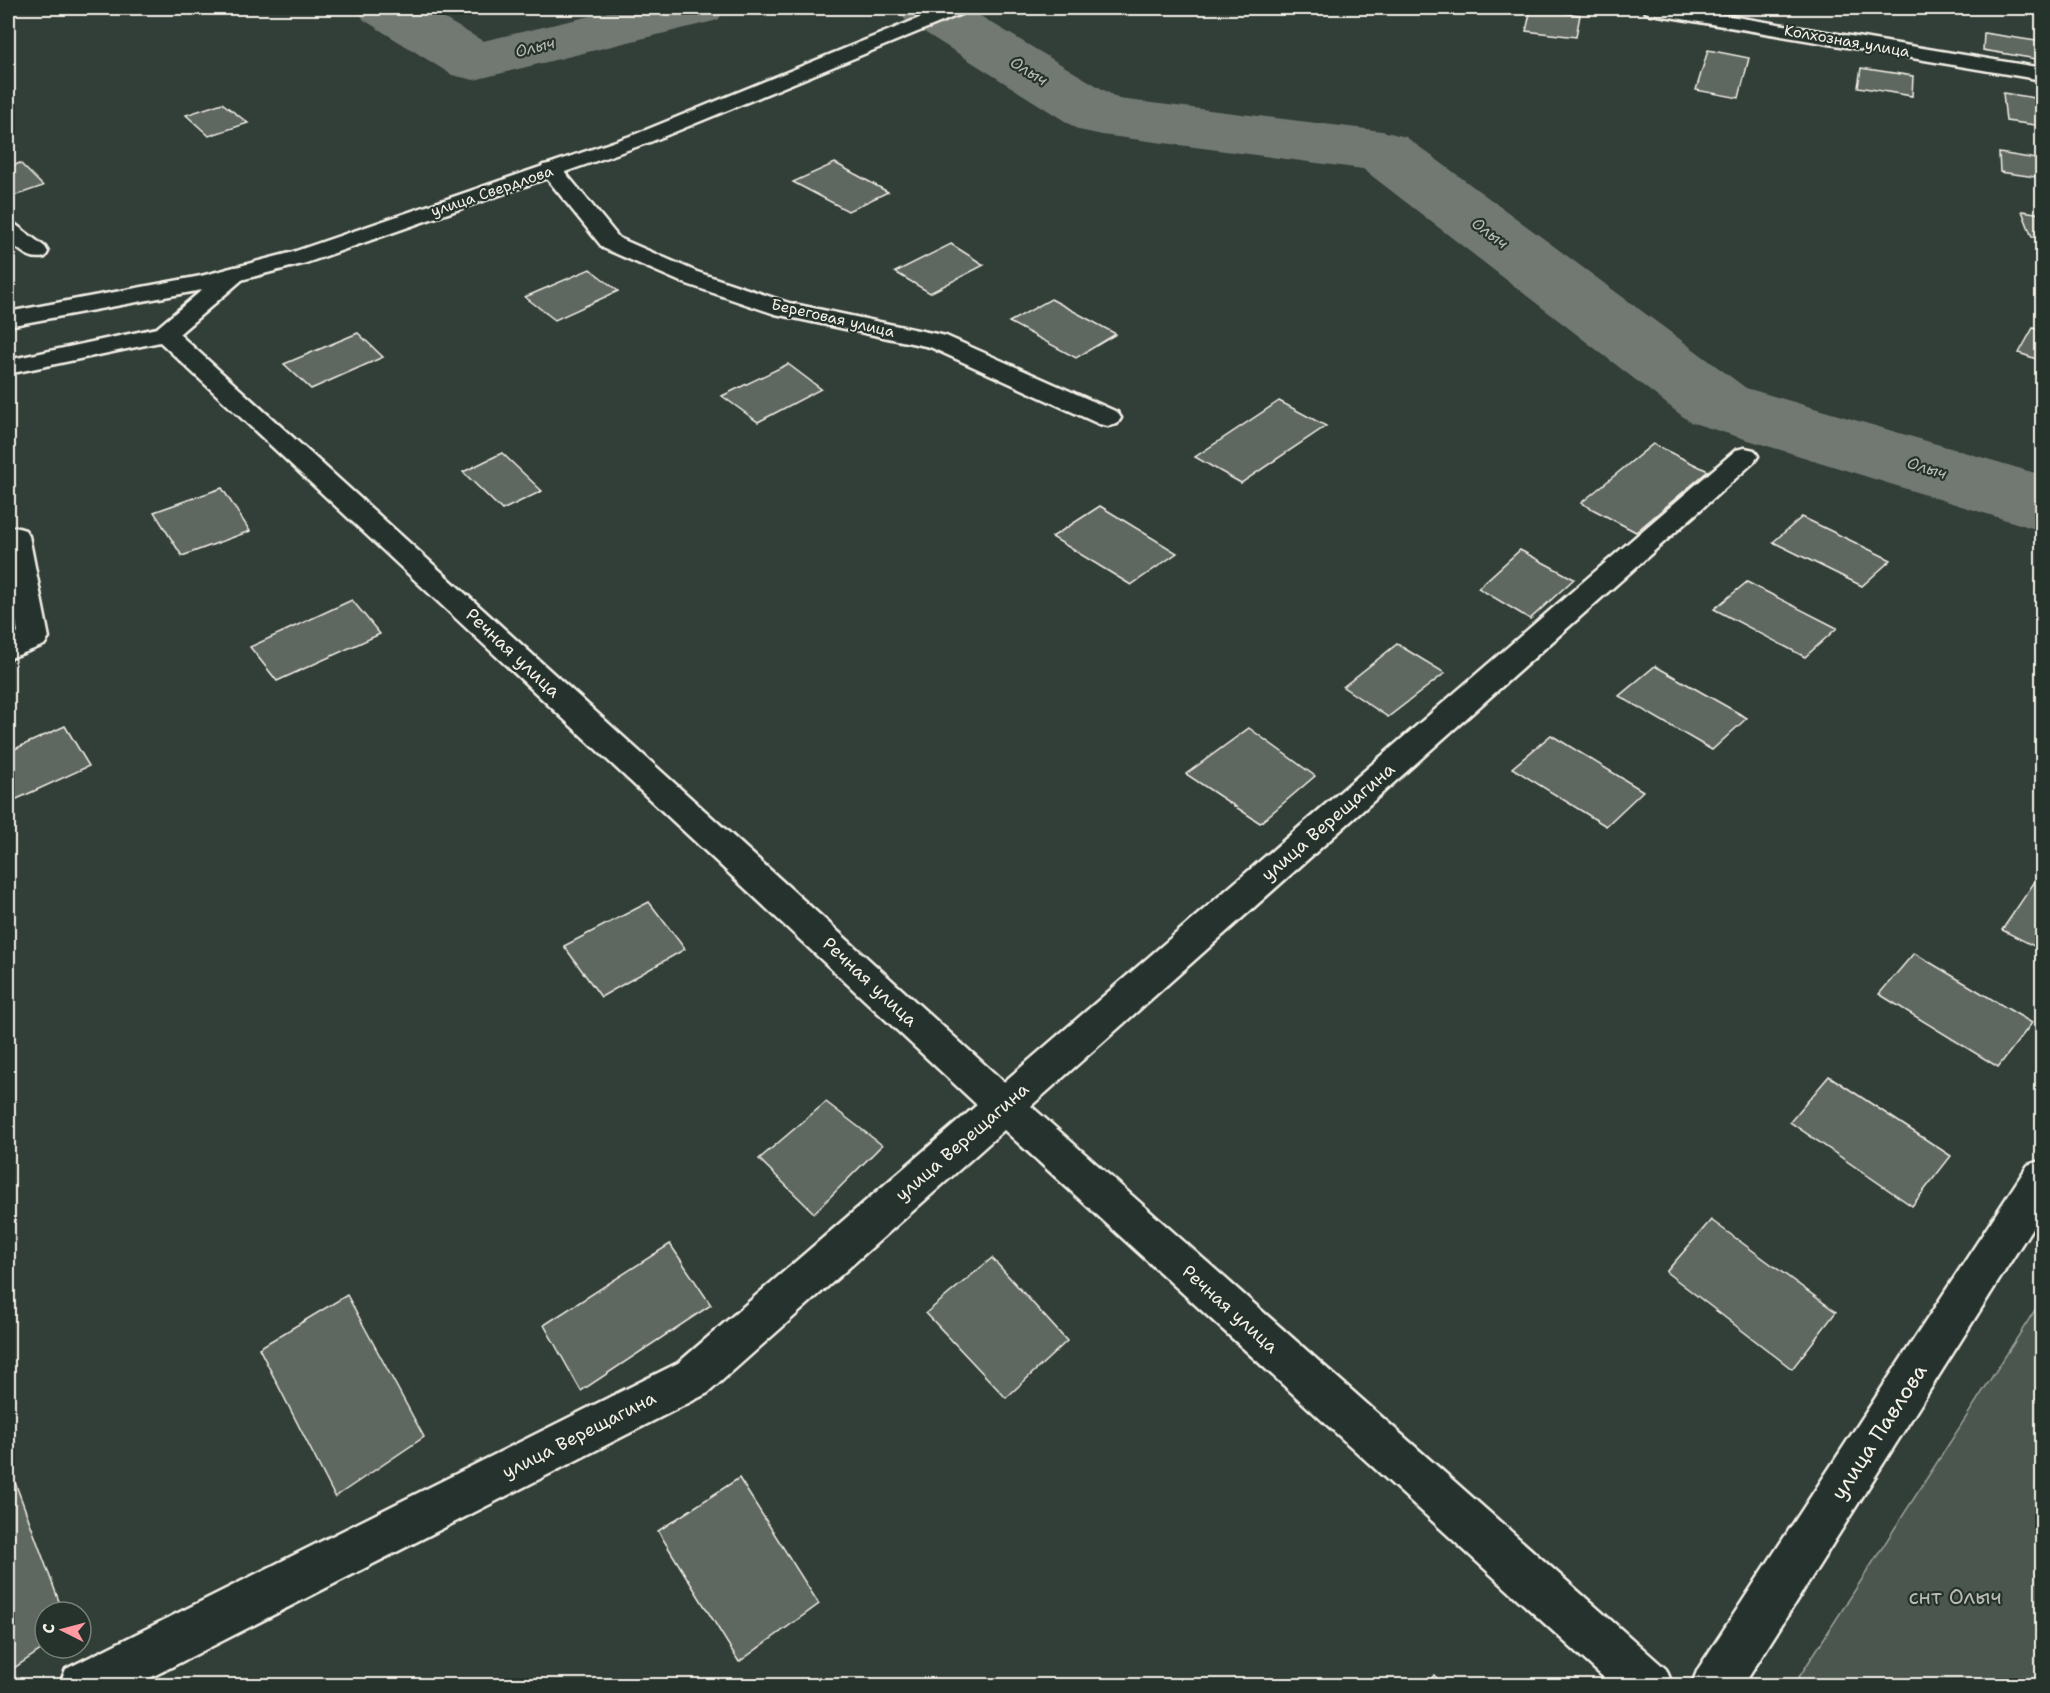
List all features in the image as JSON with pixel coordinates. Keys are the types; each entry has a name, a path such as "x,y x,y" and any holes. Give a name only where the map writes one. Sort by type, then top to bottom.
{"street":[{"name":"улица Свердлова","path":"8,319 202,283 298,258 643,138 959,8"},
{"name":"Колхозная улица","path":"1652,8 2043,74"},
{"name":"Береговая улица","path":"551,170 611,243 689,277 783,309 937,341 1108,418"},
{"path":"8,230 38,252"},
{"path":"8,367 165,334 235,274"},
{"name":"Речная улица","path":"165,334 1004,1105 1650,1686"},
{"name":"улица Верещагина","path":"83,1686 693,1378 1745,456"},
{"path":"8,650 34,638 15,536"},
{"name":"улица Павлова","path":"1715,1686 2043,1178"}],"green space":[{"name":"снт Олыч","path":"2042,1299 2042,1685 1794,1685"}],"building":[{"path":"1382,8 1413,8 1407,14"},
{"path":"1531,9 1580,15 1576,37 1526,31"},
{"path":"1984,33 2042,42 2042,60 1983,50"},
{"path":"1708,50 1749,58 1739,98 1696,90"},
{"path":"1861,68 1913,76 1912,96 1858,87"},
{"path":"2003,93 2042,99 2042,126 2006,121"},
{"path":"222,103 248,123 209,136 186,115"},
{"path":"1999,153 2042,160 2042,178 2000,172"},
{"path":"20,163 43,186 8,198 8,168"},
{"path":"835,163 888,192 848,211 793,182"},
{"path":"2022,211 2042,214 2042,238 2032,237"},
{"path":"951,244 984,265 930,293 895,272"},
{"path":"590,269 618,291 555,320 525,297"},
{"path":"1051,299 1116,334 1076,358 1009,322"},
{"path":"2033,328 2042,331 2042,361 2019,353"},
{"path":"358,333 383,357 311,389 284,364"},
{"path":"788,364 821,389 758,422 722,396"},
{"path":"1279,401 1326,426 1241,483 1195,457"},
{"path":"1653,444 1708,471 1636,532 1581,503"},
{"path":"502,453 542,491 502,510 463,472"},
{"path":"222,488 250,531 182,556 154,512"},
{"path":"1100,506 1177,553 1131,585 1052,537"},
{"path":"1802,517 1891,560 1862,586 1773,542"},
{"path":"1520,550 1574,579 1530,619 1478,588"},
{"path":"1747,582 1837,628 1805,657 1714,609"},
{"path":"352,600 380,634 277,681 250,647"},
{"path":"1397,644 1445,673 1388,717 1343,687"},
{"path":"1655,666 1747,718 1712,750 1619,696"},
{"path":"65,726 89,766 8,803 8,752"},
{"path":"1249,728 1315,776 1260,823 1186,774"},
{"path":"1551,735 1643,791 1606,826 1512,768"},
{"path":"2042,871 2042,950 2002,930"},
{"path":"649,902 685,949 601,997 564,946"},
{"path":"1914,953 2032,1023 1998,1067 1879,994"},
{"path":"1829,1076 1951,1156 1912,1206 1790,1122"},
{"path":"826,1102 882,1145 814,1213 759,1159"},
{"path":"1711,1220 1836,1312 1792,1369 1666,1272"},
{"path":"670,1244 711,1305 581,1391 544,1325"},
{"path":"992,1258 1067,1341 1006,1398 926,1313"},
{"path":"347,1295 424,1437 335,1497 259,1348"},
{"path":"8,1467 59,1600 33,1600 33,1655 8,1672"},
{"path":"739,1478 819,1604 739,1662 658,1531"},
{"path":"1434,1675 1445,1686 1426,1686"}],"waterway":[{"name":"Олыч","path":"385,8 474,62 697,8"},
{"name":"Олыч","path":"926,8 1102,116 1382,151 1718,405 2042,503"}]}
